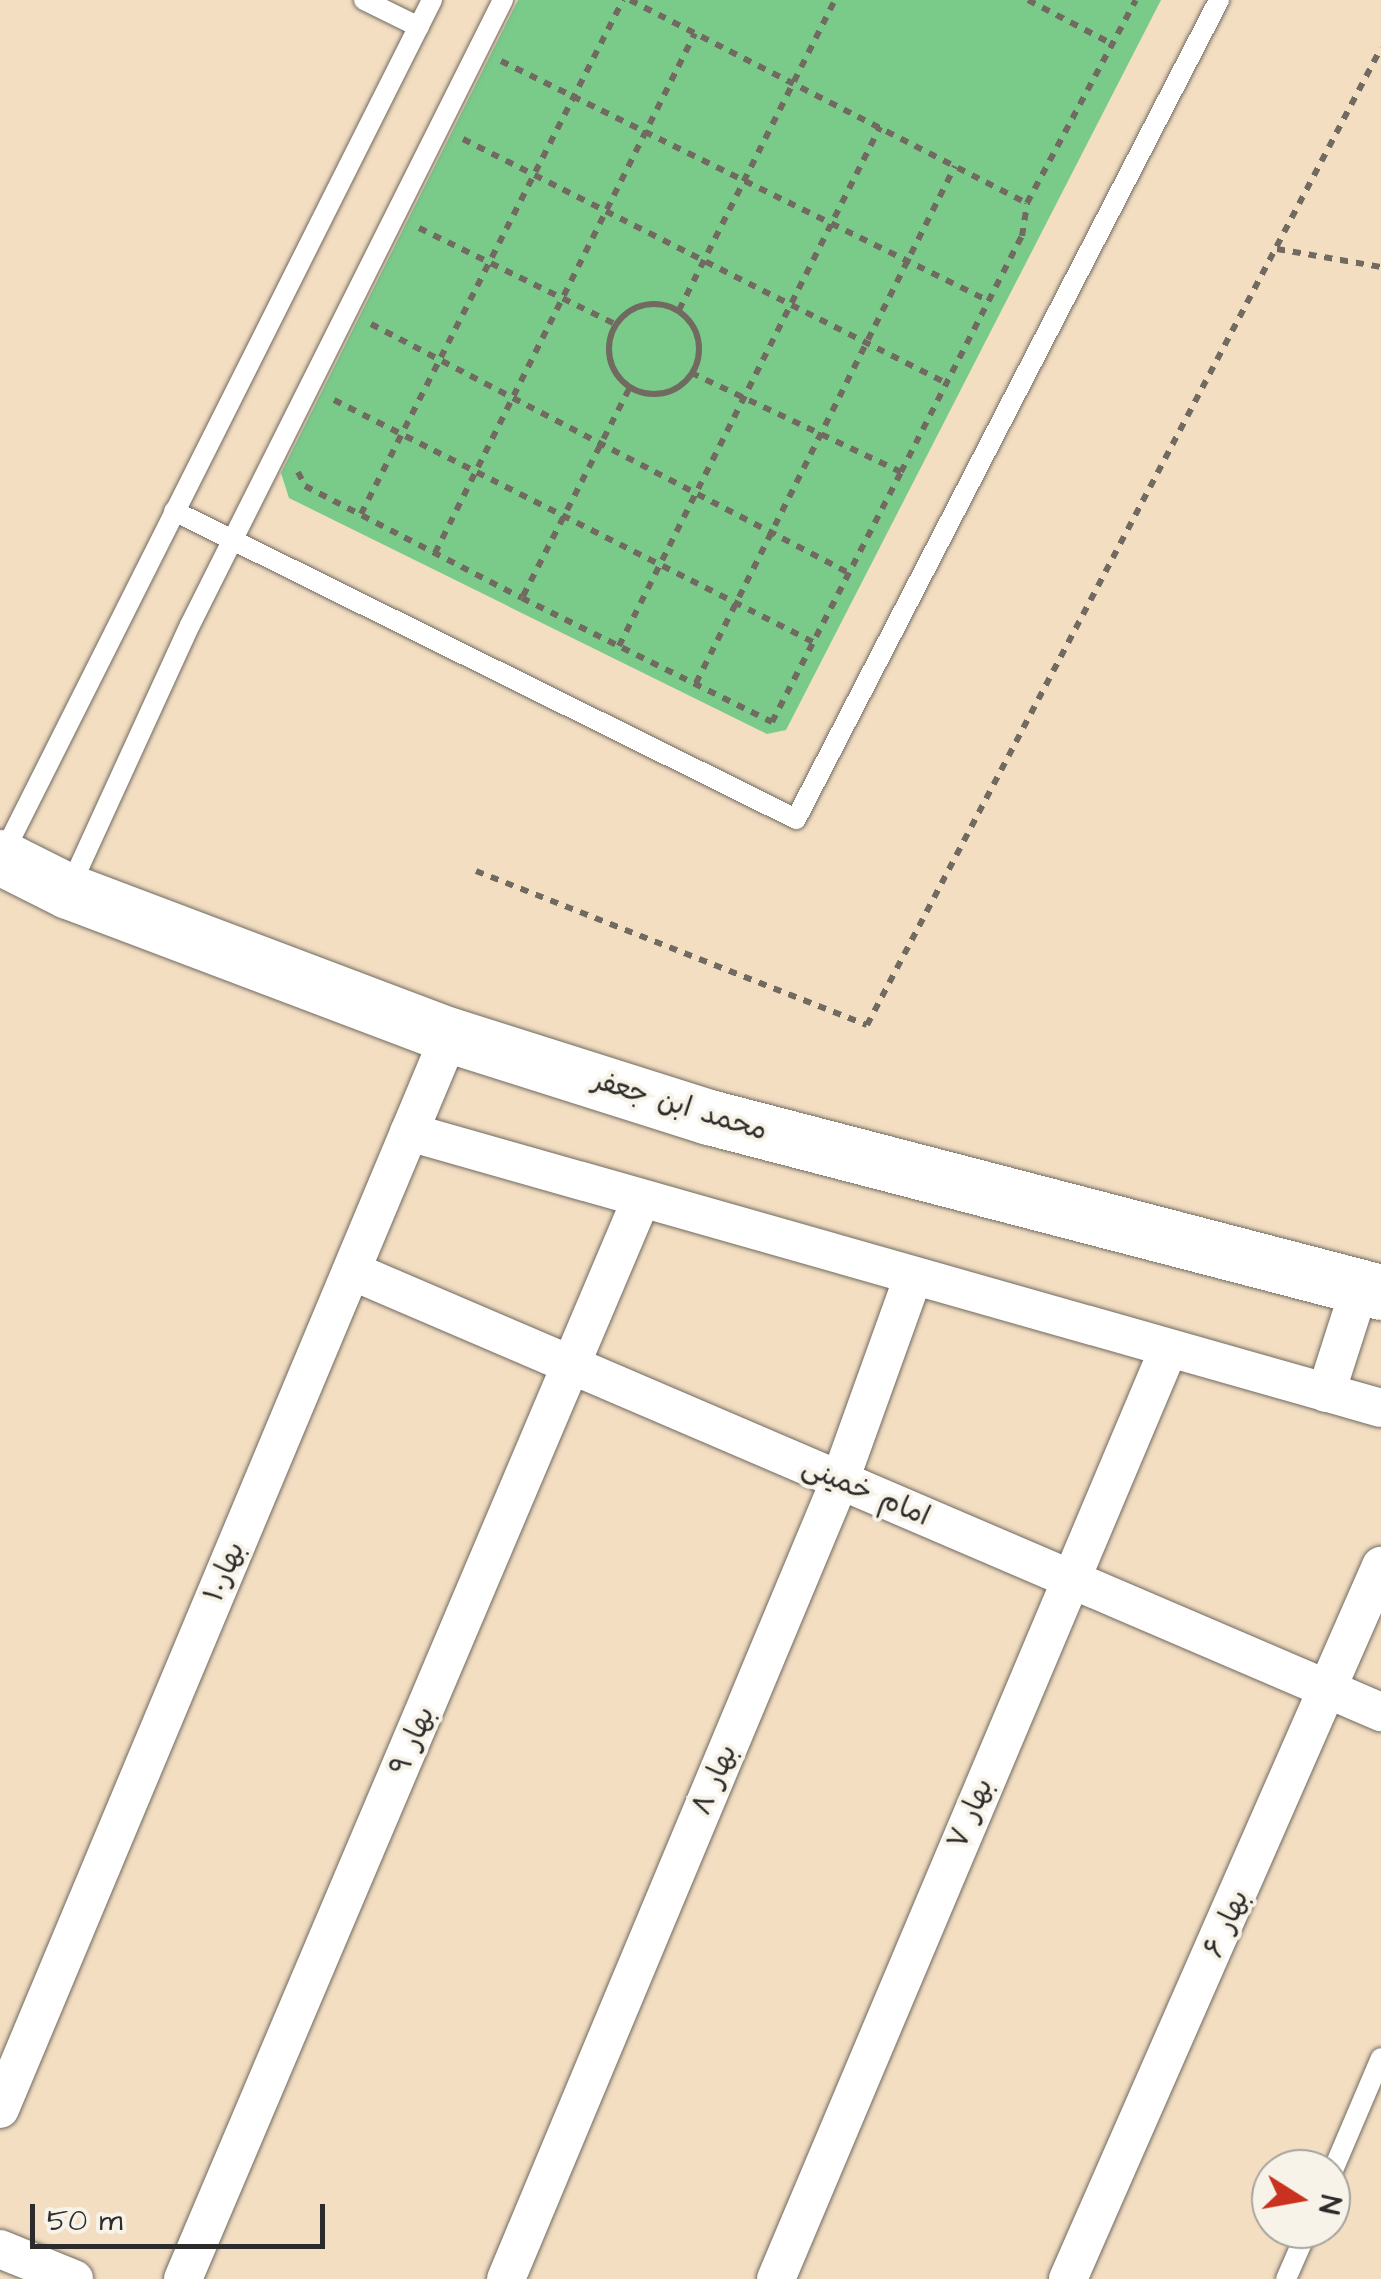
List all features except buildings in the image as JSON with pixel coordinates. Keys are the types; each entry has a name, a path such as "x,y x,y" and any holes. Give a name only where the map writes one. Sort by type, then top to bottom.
{"main road":[{"name":"محمد ابن جعفر","path":"1,858 68,891 450,1036 709,1117 1371,1289"}],"street":[{"name":"بهار۱۰","path":"0,2110 450,1036"},
{"path":"410,1132 640,1202 1381,1408"},
{"name":"بهار ۹","path":"184,2279 574,1366 640,1202"},
{"name":"امام خمینی","path":"352,1271 1381,1712"},
{"name":"بهار ۸","path":"506,2279 840,1480 913,1277"},
{"path":"1326,1393 1371,1289"},
{"name":"بهار ۷","path":"776,2279 1168,1350"},
{"name":"بهار ۶","path":"1068,2279 1331,1690 1381,1566"},
{"path":"0,2249 74,2279"}],"lane":[{"path":"364,0 418,28"},
{"path":"1,858 432,0"},
{"path":"68,891 234,540 503,0"},
{"path":"174,511 796,819 1219,0"},
{"path":"1342,2149 1381,2058"},
{"path":"1286,2279 1299,2249"}],"path":[{"path":"361,514 626,0 1028,203"},
{"path":"680,310 836,0"},
{"path":"1028,0 1112,44"},
{"path":"291,460 305,486 772,722 1022,236 1028,203 1136,0"},
{"path":"434,553 695,33"},
{"path":"476,871 867,1025 1381,48"},
{"path":"497,59 989,301"},
{"path":"619,646 880,127"},
{"path":"458,136 946,384"},
{"path":"696,684 955,166"},
{"path":"403,240 411,224 615,324"},
{"path":"1277,249 1381,267"},
{"path":"657,303 680,310 696,328 701,351 694,374 676,390 653,396 630,389 611,359 615,324 633,308 657,303"},
{"path":"362,320 849,573"},
{"path":"694,374 901,472"},
{"path":"522,598 630,389"},
{"path":"324,395 813,642"}],"green space":[{"path":"518,0 1161,0 786,730 767,734 289,498 281,473"}]}
